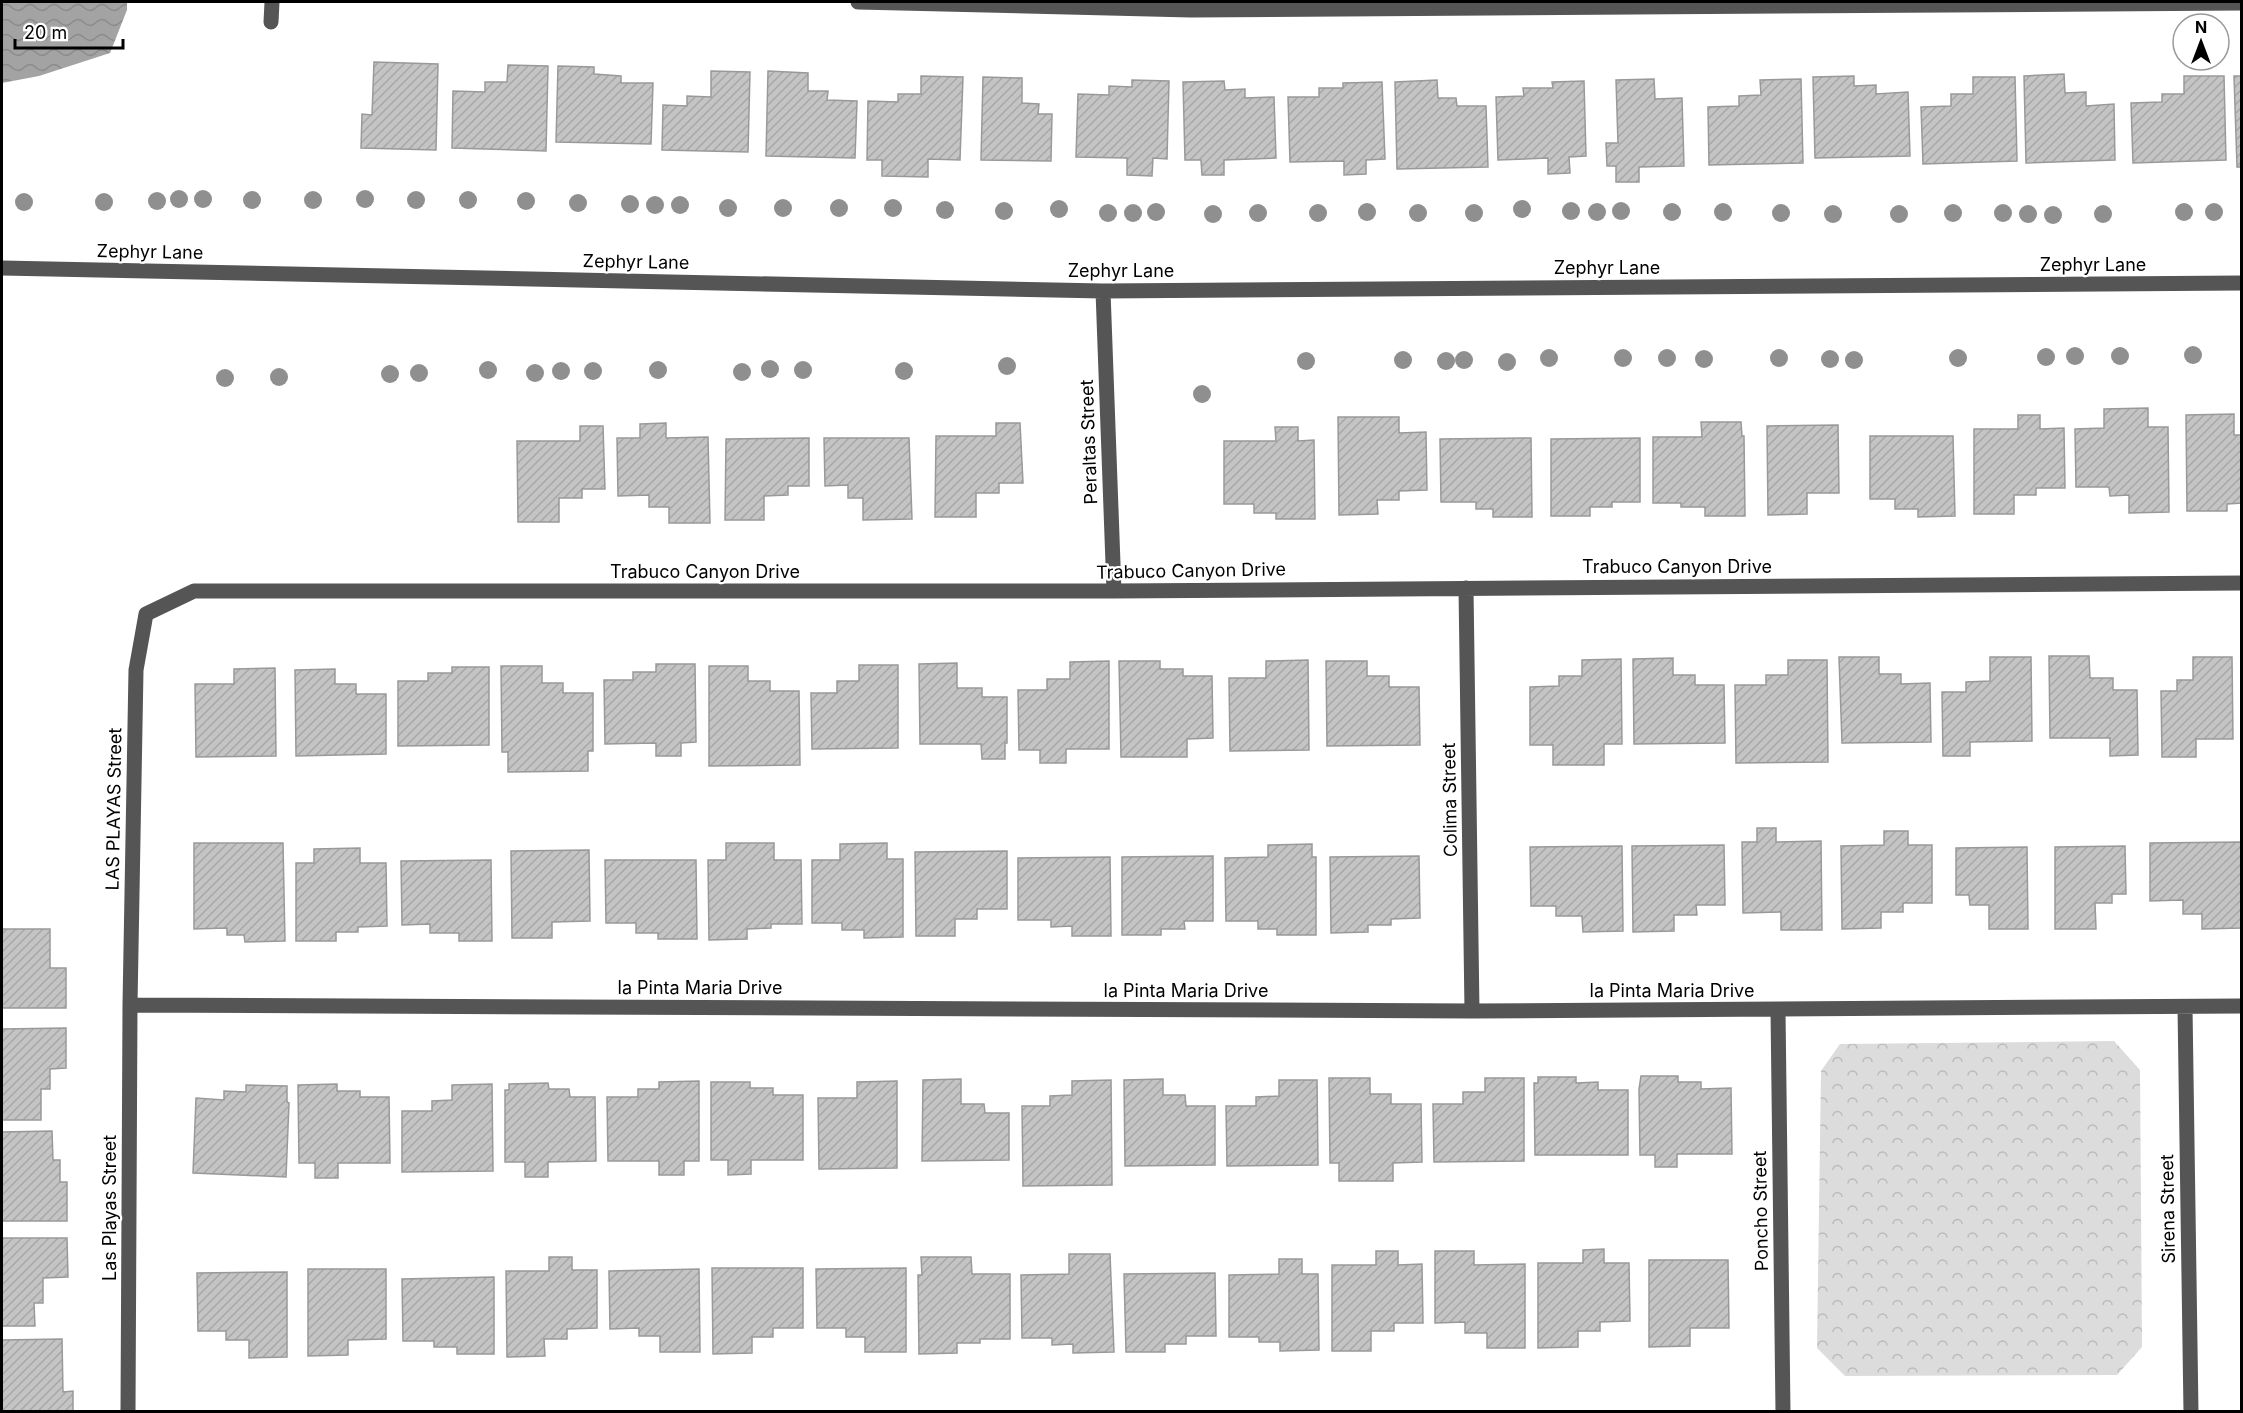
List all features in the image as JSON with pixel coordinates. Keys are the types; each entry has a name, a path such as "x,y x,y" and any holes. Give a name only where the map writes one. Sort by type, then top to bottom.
{"street":[{"path":"271,22 272,2"},
{"path":"858,2 1191,6 2241,3"},
{"name":"Zephyr Lane","path":"2,268 1102,291 2241,283"},
{"name":"Peraltas Street","path":"1102,291 1114,591"},
{"name":"Trabuco Canyon Drive","path":"146,614 194,591 1114,591 2241,584"},
{"name":"Colima Street","path":"1466,588 1472,1011"},
{"name":"LAS PLAYAS Street","path":"130,1005 136,670 146,614"},
{"name":"la Pinta Maria Drive","path":"130,1005 1472,1011 2241,1006"},
{"name":"Las Playas Street","path":"128,1412 130,1005"},
{"name":"Sirena Street","path":"2185,1007 2191,1412"},
{"name":"Poncho Street","path":"1778,1010 1783,1412"}],"green space":[{"path":"2114,1041 2140,1070 2142,1347 2117,1375 1845,1376 1817,1348 1821,1071 1840,1044"}],"water":[{"path":"2,2 127,2 127,10 110,53 39,76 2,83"}],"building":[{"path":"374,62 438,64 436,150 361,148 362,114 372,115"},
{"path":"508,65 548,66 546,151 452,148 453,91 485,92 485,82 507,82"},
{"path":"558,66 594,67 594,74 621,76 621,83 653,83 651,144 556,142"},
{"path":"711,71 750,72 748,152 662,150 663,105 687,106 687,96 711,97"},
{"path":"768,71 808,73 808,91 828,91 827,100 857,101 855,158 766,156"},
{"path":"2064,74 2065,93 2086,92 2086,106 2114,104 2115,160 2026,163 2024,76"},
{"path":"921,76 963,77 960,160 928,159 928,177 882,176 882,160 867,160 868,101 898,102 898,94 921,94"},
{"path":"1854,76 1854,86 1876,85 1876,94 1908,92 1910,156 1815,158 1813,77"},
{"path":"2184,76 2224,76 2226,160 2133,163 2131,103 2162,102 2162,94 2184,94"},
{"path":"2234,76 2242,76 2242,167 2237,167"},
{"path":"983,77 1022,78 1022,103 1039,104 1038,114 1052,114 1051,161 981,160"},
{"path":"1973,77 2015,77 2017,161 1923,164 1921,107 1951,106 1951,94 1973,94"},
{"path":"1654,79 1655,99 1682,98 1684,166 1639,167 1639,182 1616,182 1616,166 1607,166 1606,143 1618,143 1616,80"},
{"path":"1801,79 1803,163 1709,165 1708,107 1739,106 1739,96 1761,95 1760,80"},
{"path":"1132,80 1169,81 1167,159 1153,158 1152,176 1127,175 1127,158 1076,157 1078,94 1109,95 1109,86 1132,87"},
{"path":"1437,80 1438,98 1456,98 1457,106 1486,106 1488,167 1397,169 1395,82"},
{"path":"1224,81 1225,90 1245,89 1245,98 1274,97 1276,158 1224,160 1224,175 1202,175 1201,160 1185,160 1183,82"},
{"path":"1584,81 1586,156 1569,157 1570,173 1548,174 1548,158 1498,160 1496,97 1524,96 1523,88 1553,88 1552,82"},
{"path":"1382,82 1385,159 1366,160 1366,174 1344,175 1344,161 1290,162 1288,97 1319,97 1319,88 1343,88 1343,83"},
{"path":"2148,408 2148,427 2168,427 2169,512 2129,513 2129,495 2110,496 2109,487 2076,487 2075,429 2104,428 2104,409"},
{"path":"2234,414 2234,435 2242,435 2242,503 2227,504 2227,511 2187,511 2186,415"},
{"path":"2018,415 2040,415 2040,429 2064,428 2065,488 2036,488 2036,495 2014,495 2014,514 1974,514 1974,429 2018,429"},
{"path":"1338,417 1399,417 1399,433 1426,432 1427,490 1399,491 1399,500 1377,500 1378,514 1339,515"},
{"path":"1701,422 1741,422 1742,436 1744,436 1745,516 1705,516 1705,507 1681,507 1681,503 1653,503 1653,437 1702,437"},
{"path":"666,423 666,438 708,437 710,523 669,523 669,507 649,507 649,495 618,496 617,438 640,438 640,424"},
{"path":"996,423 1020,423 1023,483 999,483 999,493 976,493 976,517 935,517 936,436 996,436"},
{"path":"1838,425 1839,493 1807,493 1807,514 1768,515 1767,426"},
{"path":"580,426 603,426 605,489 582,489 582,498 559,498 559,522 518,522 517,441 580,441"},
{"path":"1275,427 1298,427 1298,441 1314,440 1315,519 1276,519 1276,513 1254,513 1254,504 1224,504 1224,441 1276,441"},
{"path":"1870,436 1953,436 1955,516 1918,517 1918,509 1895,509 1895,499 1870,499"},
{"path":"809,438 809,486 788,486 788,495 764,496 764,520 725,520 726,439"},
{"path":"824,438 909,438 912,519 863,520 863,498 848,498 848,485 825,486"},
{"path":"1531,438 1532,517 1493,517 1493,509 1476,509 1476,502 1441,502 1440,439"},
{"path":"1640,438 1640,502 1612,502 1612,507 1590,507 1590,516 1551,516 1551,439"},
{"path":"2049,656 2089,656 2090,678 2113,678 2113,690 2137,690 2138,755 2110,756 2110,738 2050,738"},
{"path":"1839,657 1879,657 1879,674 1901,674 1901,684 1930,683 1931,742 1842,743"},
{"path":"1990,657 2031,657 2032,741 1970,742 1970,756 1943,756 1942,692 1966,692 1966,682 1990,681"},
{"path":"2193,657 2232,657 2233,739 2196,739 2196,757 2162,757 2161,691 2177,691 2177,680 2193,680"},
{"path":"1673,658 1673,675 1695,675 1695,685 1724,685 1725,743 1634,744 1633,659"},
{"path":"1621,659 1622,744 1604,744 1604,765 1553,765 1553,745 1530,745 1530,687 1559,686 1559,676 1582,676 1582,660"},
{"path":"1308,660 1309,750 1230,751 1229,678 1266,678 1266,661"},
{"path":"1788,660 1827,660 1828,762 1736,763 1735,685 1766,685 1766,675 1788,675"},
{"path":"1109,661 1109,749 1066,749 1066,763 1040,763 1040,750 1019,750 1018,690 1047,690 1047,679 1070,679 1070,662"},
{"path":"1119,661 1160,661 1160,669 1183,669 1183,676 1212,676 1213,738 1187,739 1187,757 1121,757"},
{"path":"1326,661 1367,661 1367,676 1389,676 1389,687 1419,687 1420,745 1327,746"},
{"path":"957,663 957,688 982,688 982,697 1007,697 1005,759 982,759 981,744 920,744 919,664"},
{"path":"656,664 695,664 696,742 681,743 681,756 656,756 656,743 605,744 604,680 633,680 633,672 656,672"},
{"path":"859,665 898,665 898,748 812,749 811,693 837,693 837,681 859,681"},
{"path":"501,666 542,666 542,683 563,683 563,693 593,693 593,751 588,751 588,771 508,772 508,752 502,752"},
{"path":"709,666 748,666 748,681 770,681 770,691 799,691 800,765 709,766"},
{"path":"452,667 489,667 489,745 398,746 398,681 428,681 428,673 452,673"},
{"path":"275,668 276,756 196,757 195,684 234,684 234,669"},
{"path":"335,669 335,684 356,684 356,694 386,694 386,754 296,756 295,670"},
{"path":"1757,828 1776,828 1776,842 1821,841 1822,930 1781,930 1781,912 1743,913 1742,842 1757,842"},
{"path":"1884,831 1908,831 1908,845 1932,845 1932,903 1903,903 1903,912 1881,912 1881,928 1842,929 1841,846 1884,845"},
{"path":"2242,842 2242,928 2202,929 2202,914 2183,914 2183,900 2150,901 2150,843"},
{"path":"194,843 283,843 285,941 245,942 244,935 227,935 227,928 194,929"},
{"path":"726,843 774,843 774,860 801,860 802,924 771,924 771,928 747,929 747,939 709,940 708,860 726,860"},
{"path":"887,843 887,859 903,859 903,937 864,938 864,930 842,930 842,923 812,923 812,860 840,860 840,844"},
{"path":"1312,844 1312,857 1316,857 1316,935 1277,935 1277,929 1258,929 1258,921 1226,921 1225,858 1268,857 1268,845"},
{"path":"1724,845 1725,905 1696,905 1697,915 1674,915 1674,931 1633,932 1632,846"},
{"path":"1622,846 1623,931 1583,932 1582,916 1556,916 1556,906 1531,906 1530,847"},
{"path":"2125,846 2126,894 2112,894 2112,903 2095,903 2096,929 2055,929 2055,847"},
{"path":"2027,847 2028,929 1989,929 1989,905 1970,905 1969,895 1956,895 1956,848"},
{"path":"360,848 360,863 386,863 387,926 358,927 358,932 336,932 336,941 296,941 296,863 314,863 314,849"},
{"path":"589,850 590,921 552,922 552,938 512,938 511,851"},
{"path":"1007,851 1007,909 977,909 977,919 955,919 955,936 916,936 915,852"},
{"path":"1213,856 1213,921 1184,921 1185,929 1161,929 1161,935 1122,935 1122,857"},
{"path":"1419,856 1420,918 1391,919 1391,925 1368,925 1368,932 1331,933 1330,857"},
{"path":"1110,857 1111,936 1072,936 1072,926 1051,927 1051,920 1018,920 1018,858"},
{"path":"491,860 492,941 459,941 459,933 430,933 430,924 402,925 401,861"},
{"path":"605,860 696,860 697,939 658,939 658,933 636,933 636,923 606,923"},
{"path":"2,929 50,929 50,968 66,968 66,1008 2,1008"},
{"path":"66,1028 66,1068 50,1069 50,1089 41,1089 41,1120 2,1120 2,1029"},
{"path":"1641,1076 1678,1076 1678,1082 1701,1082 1701,1089 1731,1088 1732,1154 1677,1154 1677,1167 1655,1167 1655,1155 1640,1155 1639,1089"},
{"path":"1538,1077 1576,1077 1576,1083 1598,1082 1598,1090 1628,1090 1628,1155 1535,1155 1534,1083 1538,1083"},
{"path":"1329,1078 1370,1078 1370,1094 1391,1094 1391,1104 1421,1104 1422,1162 1393,1163 1393,1181 1339,1181 1339,1163 1330,1163"},
{"path":"1485,1078 1524,1078 1524,1161 1434,1162 1433,1104 1463,1104 1463,1092 1485,1092"},
{"path":"961,1079 961,1104 984,1104 985,1113 1009,1113 1009,1160 922,1161 923,1080"},
{"path":"1163,1079 1163,1095 1185,1095 1186,1106 1215,1106 1215,1165 1125,1166 1124,1080"},
{"path":"1111,1080 1112,1185 1023,1186 1022,1106 1050,1106 1050,1096 1072,1095 1072,1081"},
{"path":"1279,1080 1317,1080 1318,1165 1227,1166 1226,1106 1256,1106 1256,1097 1279,1096"},
{"path":"699,1081 699,1161 684,1161 684,1175 659,1175 659,1161 608,1161 607,1097 638,1097 638,1089 659,1089 659,1082"},
{"path":"897,1081 897,1168 819,1169 818,1098 857,1098 857,1082"},
{"path":"711,1082 750,1082 750,1088 773,1088 773,1095 803,1095 803,1160 751,1160 751,1174 728,1175 728,1160 711,1160"},
{"path":"548,1083 549,1089 569,1089 570,1097 595,1097 596,1161 548,1162 548,1177 525,1177 525,1162 505,1162 505,1090 509,1090 509,1084"},
{"path":"337,1084 337,1091 360,1091 360,1097 389,1097 390,1163 338,1163 338,1178 315,1178 315,1163 299,1163 298,1085"},
{"path":"492,1084 493,1171 402,1172 402,1111 432,1111 432,1101 452,1100 452,1085"},
{"path":"246,1085 287,1086 287,1102 289,1103 286,1177 193,1173 196,1098 224,1100 224,1091 246,1092"},
{"path":"52,1131 53,1160 60,1160 60,1182 67,1182 67,1221 2,1221 2,1132"},
{"path":"2,1238 67,1238 68,1277 43,1278 43,1303 34,1303 35,1326 2,1326"},
{"path":"1604,1249 1604,1263 1629,1263 1630,1321 1600,1322 1600,1331 1578,1331 1578,1347 1538,1348 1538,1263 1583,1263 1583,1250"},
{"path":"1376,1251 1398,1251 1398,1265 1422,1264 1423,1323 1394,1323 1394,1331 1371,1331 1371,1351 1332,1351 1332,1265 1376,1265"},
{"path":"1435,1251 1474,1251 1474,1265 1525,1264 1525,1348 1487,1348 1487,1333 1465,1333 1465,1322 1435,1323"},
{"path":"1069,1254 1110,1254 1114,1352 1073,1353 1073,1344 1052,1345 1052,1338 1022,1338 1021,1275 1069,1274"},
{"path":"549,1257 572,1257 572,1270 597,1270 597,1328 567,1329 567,1339 544,1339 545,1356 507,1357 506,1271 549,1271"},
{"path":"921,1257 971,1257 972,1274 1010,1274 1010,1339 980,1339 980,1343 957,1343 957,1353 919,1354 918,1275 922,1275"},
{"path":"1279,1259 1302,1259 1302,1274 1318,1274 1319,1350 1280,1351 1280,1342 1259,1342 1259,1337 1229,1337 1229,1275 1279,1274"},
{"path":"1649,1260 1728,1260 1729,1328 1690,1328 1690,1346 1649,1347"},
{"path":"712,1268 803,1268 803,1328 773,1328 773,1337 752,1337 752,1353 713,1354"},
{"path":"906,1268 906,1352 865,1352 865,1337 846,1337 846,1328 817,1328 816,1269"},
{"path":"308,1269 386,1269 386,1339 348,1340 348,1355 308,1356"},
{"path":"699,1269 700,1352 660,1352 660,1336 639,1336 639,1328 610,1329 609,1271"},
{"path":"287,1272 287,1357 249,1358 249,1340 226,1340 226,1331 198,1331 197,1273"},
{"path":"1215,1273 1216,1336 1186,1336 1186,1344 1165,1344 1165,1352 1126,1352 1124,1274"},
{"path":"494,1277 494,1354 457,1354 457,1347 434,1347 434,1341 403,1341 402,1279"},
{"path":"62,1339 63,1392 73,1391 73,1412 2,1412 2,1340"}]}
